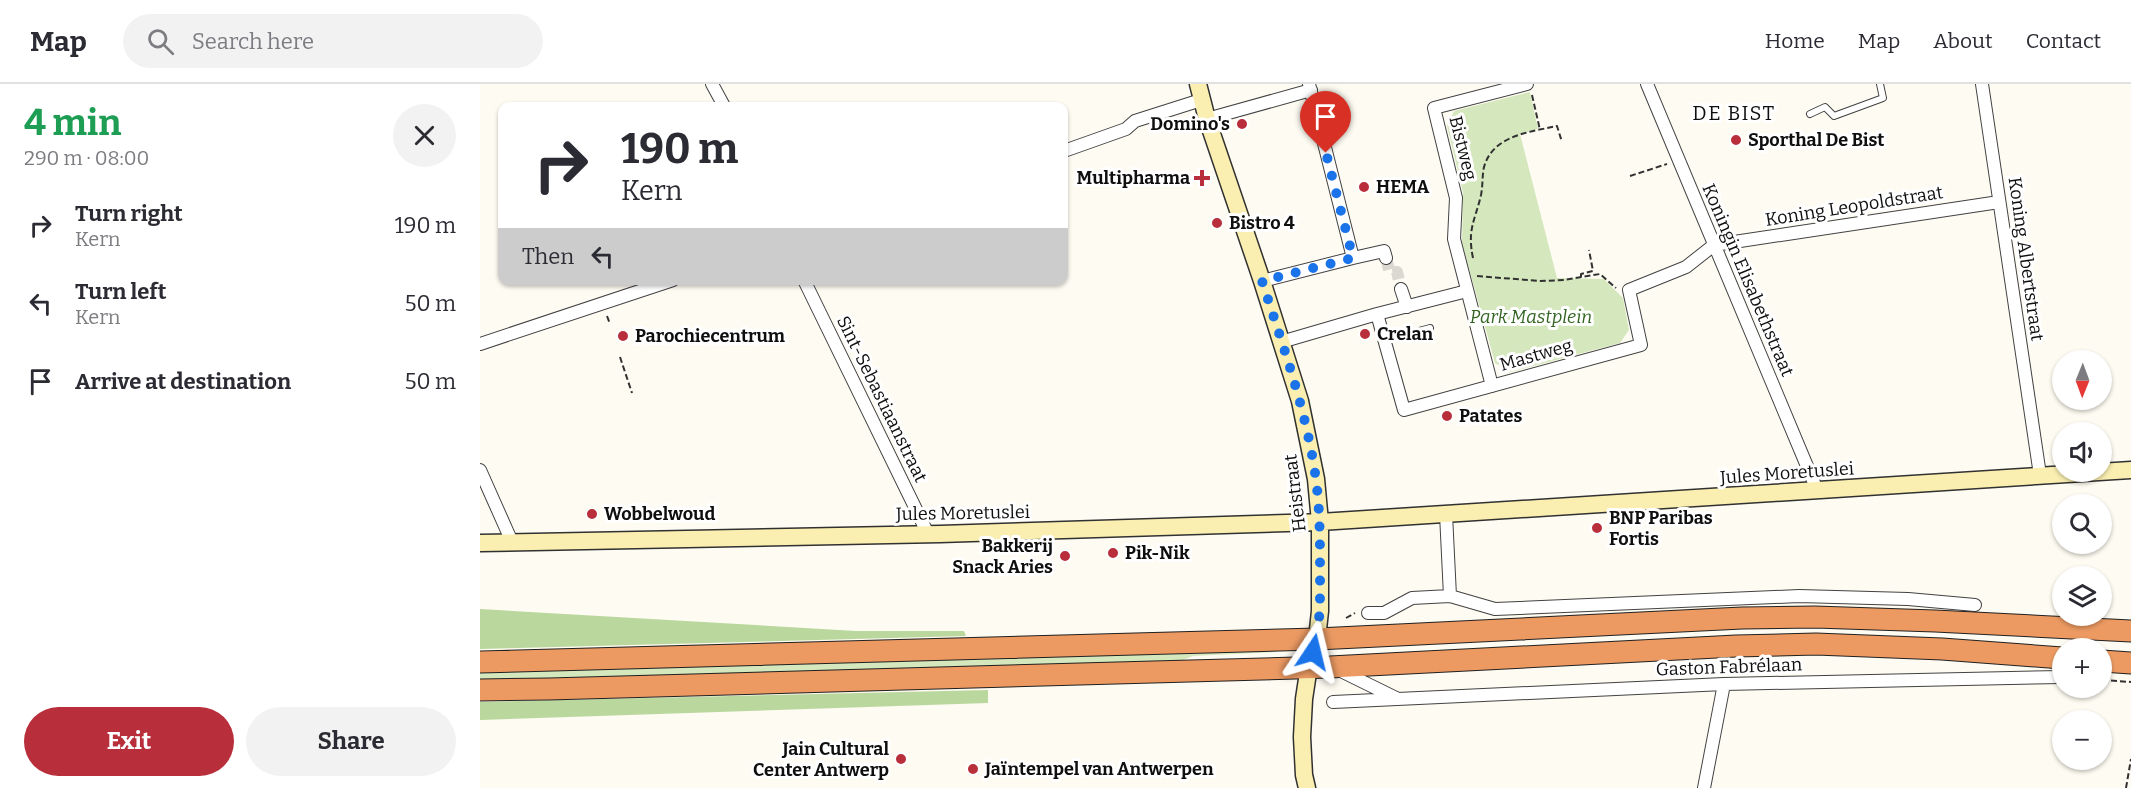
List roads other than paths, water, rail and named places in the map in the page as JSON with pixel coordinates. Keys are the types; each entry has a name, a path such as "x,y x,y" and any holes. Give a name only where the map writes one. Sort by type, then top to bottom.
{"highway":[{"path":"480,662 1317,639 1652,622 1805,617 1935,621 2131,632"},
{"path":"480,690 1320,666 1816,644 1942,649 2052,657"},
{"path":"2112,662 2131,663"}],"street":[{"path":"712,84 722,102"},
{"name":"Koningin Elisabethstraat","path":"1647,84 1817,490"},
{"name":"Koning Albertstraat","path":"1982,84 2040,475"},
{"path":"1207,119 1310,87 1353,258"},
{"name":"Bistweg","path":"1492,386 1454,239 1456,198 1434,108 1530,90"},
{"path":"1068,150 1126,129 1135,121 1199,92"},
{"name":"Heistraat","path":"1199,92 1281,342 1299,401 1313,464 1320,522 1320,611 1317,639 1320,666 1306,687 1302,737 1307,788"},
{"name":"Koning Leopoldstraat","path":"1714,245 1999,202"},
{"name":"Mastweg","path":"1492,386 1641,345 1629,290 1686,267 1714,245"},
{"path":"1262,281 1384,251 1386,258"},
{"path":"480,344 658,285"},
{"name":"Sint-Sebastiaanstraat","path":"806,285 928,534"},
{"path":"1401,288 1407,307"},
{"path":"1281,342 1467,291"},
{"path":"1377,314 1404,410 1492,386"},
{"path":"480,470 512,542"},
{"name":"Jules Moretuslei","path":"480,543 928,534 1320,522 2131,470"},
{"path":"1446,514 1450,596"},
{"path":"1368,614 1384,614 1412,598 1450,596 1495,609 1798,596 1908,599 1975,605"},
{"name":"Gaston Fabrélaan","path":"1320,666 1398,699"},
{"name":"Gaston Fabrélaan","path":"1333,702 1724,684 2052,677"},
{"path":"1704,788 1724,684"}],"lane":[{"path":"1810,114 1825,107 1834,116 1883,98 1880,84"},
{"path":"1384,340 1430,328"}],"tunnel":[{"path":"1386,258 1390,273 1397,272 1401,289"}],"place":[{"name":"Domino's","path":"1242,124"},
{"name":"Sporthal De Bist","path":"1736,140"},
{"name":"Multipharma","path":"1202,178"},
{"name":"HEMA","path":"1364,187"},
{"name":"Bistro 4","path":"1217,223"},
{"name":"Crelan","path":"1365,334"},
{"name":"Parochiecentrum","path":"623,336"},
{"name":"Patates","path":"1447,416"},
{"name":"Wobbelwoud","path":"592,514"},
{"name":"BNP Paribas Fortis","path":"1597,528"},
{"name":"Pik-Nik","path":"1113,553"},
{"name":"Bakkerij Snack Aries","path":"1065,556"},
{"name":"Jain Cultural Center Antwerp","path":"901,759"},
{"name":"Jaïntempel van Antwerpen","path":"973,769"}],"district":[{"name":"DE BIST","path":"1734,113"}],"park label":[{"name":"Park Mastplein","path":"1531,317"}]}
